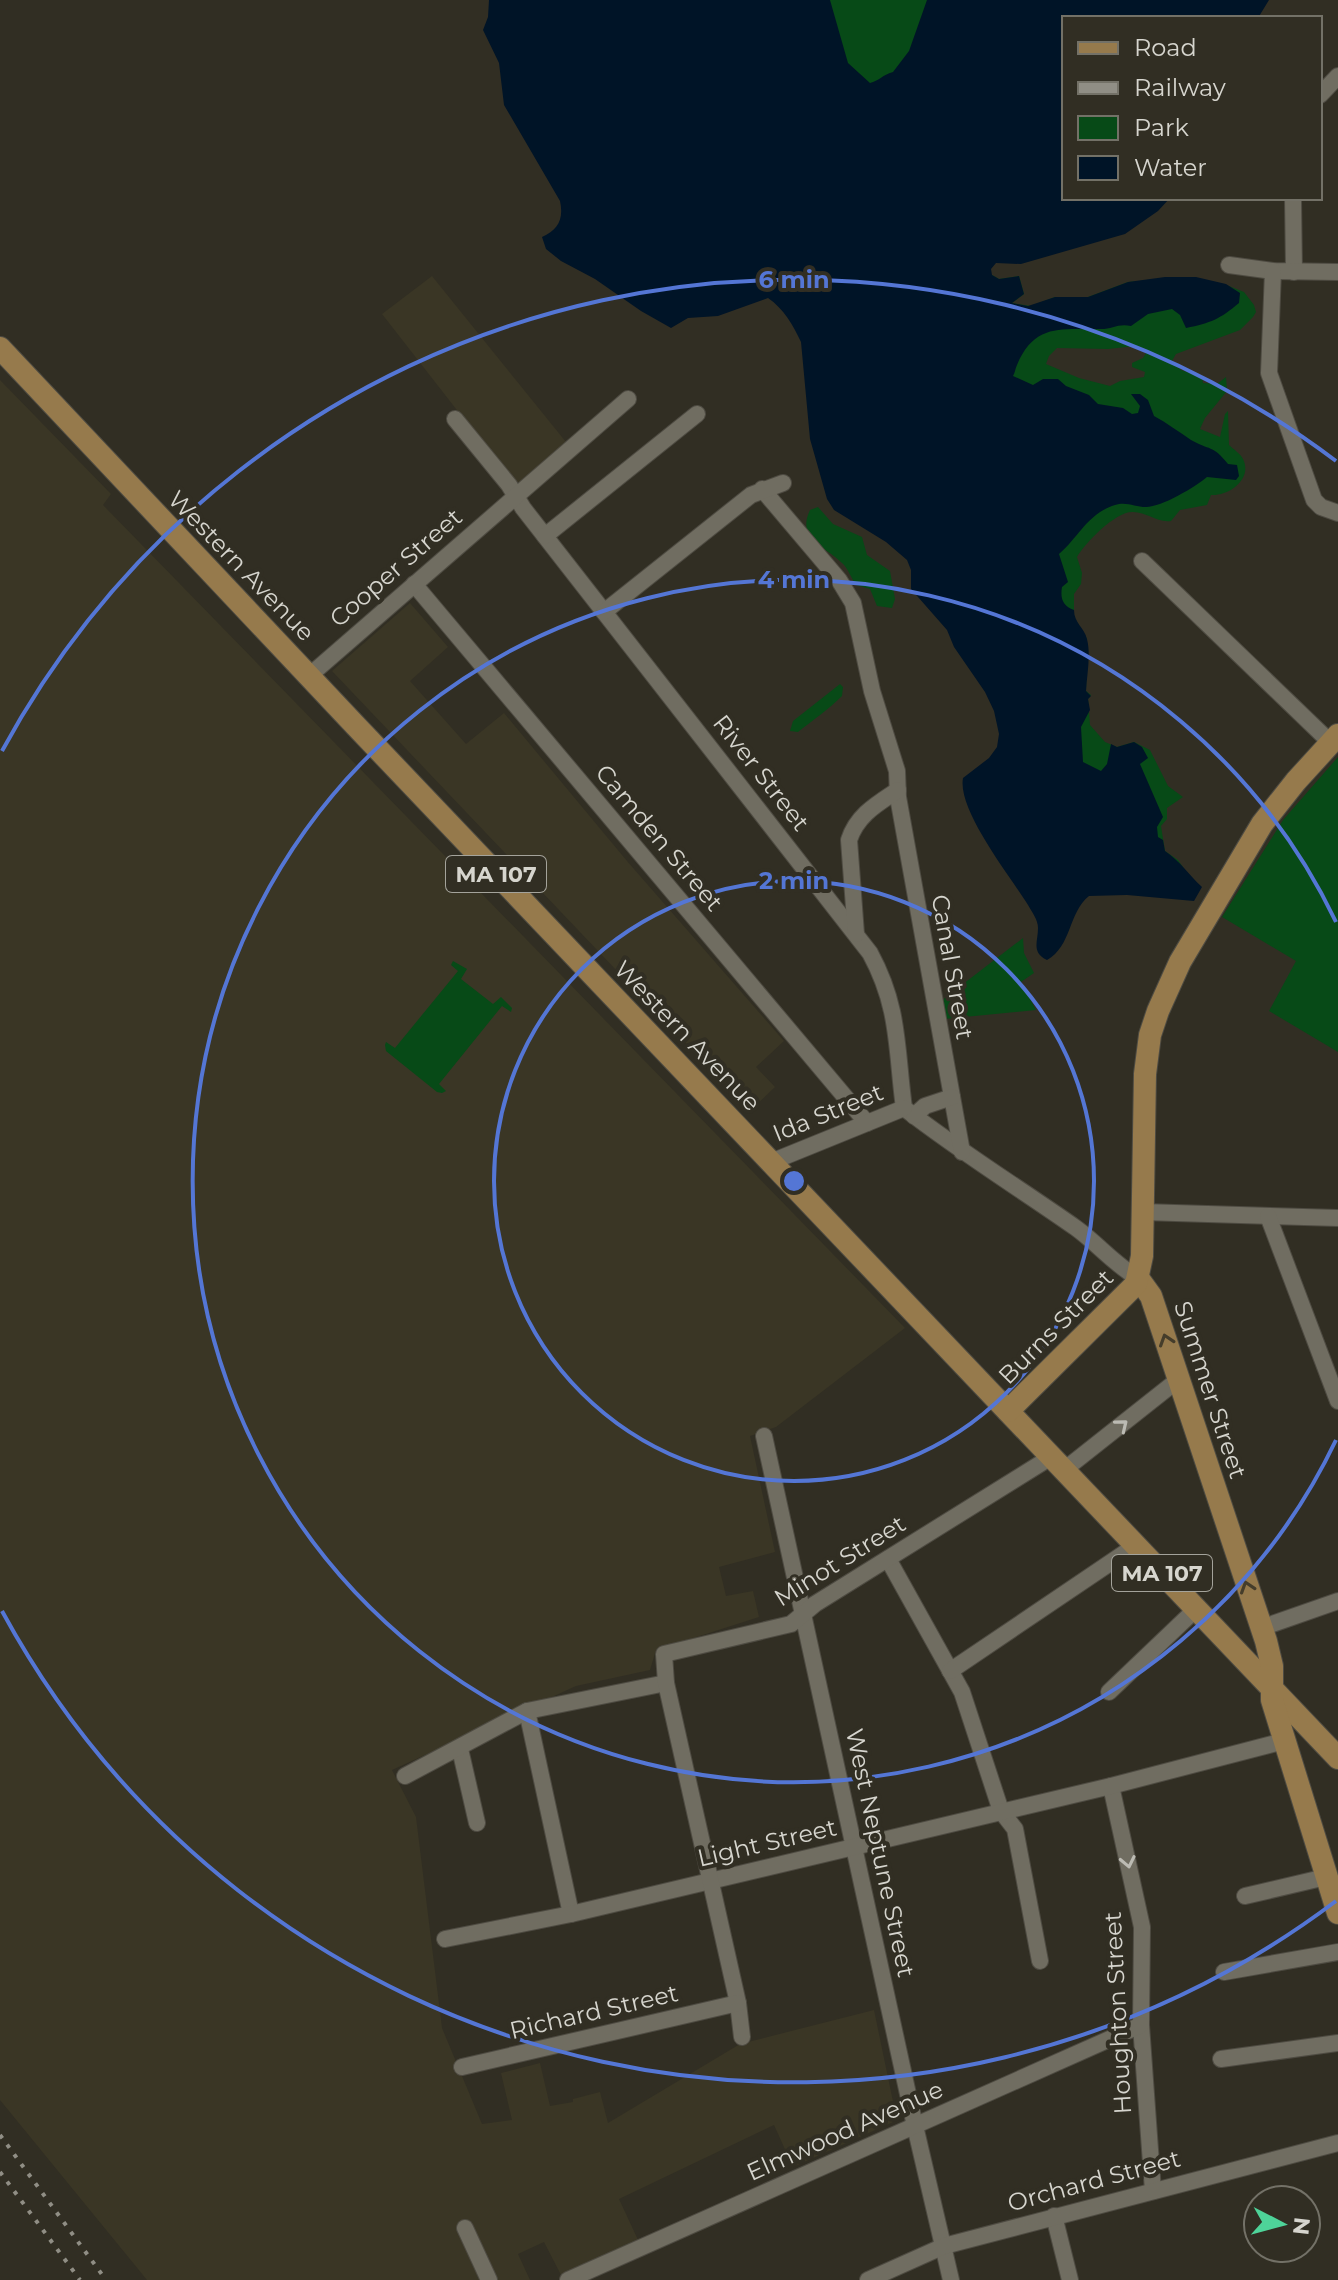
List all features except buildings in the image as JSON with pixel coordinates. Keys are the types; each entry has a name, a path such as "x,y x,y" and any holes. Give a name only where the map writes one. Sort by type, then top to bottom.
{"main road":[{"name":"Western Avenue","path":"0,348 1338,1758"},
{"path":"1138,1278 1142,1256 1146,1061 1150,1035 1162,1000 1180,962 1262,824 1335,739"},
{"name":"Summer Street","path":"1138,1278 1151,1296 1261,1628 1269,1654 1274,1689 1272,1700 1338,1913"},
{"name":"Burns Street","path":"1008,1411 1128,1295 1138,1278"}],"street":[{"path":"1322,93 1338,76"},
{"path":"1293,200 1294,272"},
{"path":"1229,265 1273,271 1338,272"},
{"path":"1273,271 1269,373 1314,498 1321,507 1338,513"},
{"name":"Cooper Street","path":"309,676 628,399"},
{"path":"545,536 697,414"},
{"name":"River Street","path":"455,419 856,934 880,972 891,1000 909,1112"},
{"path":"604,612 762,489 783,483"},
{"name":"Canal Street","path":"762,489 852,599 872,691 897,771 962,1152"},
{"path":"1142,561 1335,739"},
{"name":"Camden Street","path":"414,584 867,1123"},
{"path":"856,934 849,840 854,827 866,812 898,790"},
{"name":"Ida Street","path":"771,1162 867,1123 952,1097"},
{"path":"909,1112 962,1152 1076,1228 1138,1278"},
{"path":"1143,1212 1338,1218"},
{"path":"1268,1216 1338,1401"},
{"name":"Minot Street","path":"666,1683 664,1654 791,1624 888,1559 1058,1464 1179,1379"},
{"name":"West Neptune Street","path":"764,1436 951,2280"},
{"path":"950,1671 1135,1546"},
{"path":"888,1559 962,1692 1001,1811 1015,1829 1040,1961"},
{"path":"1261,1628 1338,1601"},
{"path":"1109,1692 1196,1609"},
{"path":"405,1776 527,1711 666,1683 738,2003 742,2037"},
{"path":"527,1711 571,1914"},
{"name":"Light Street","path":"445,1939 571,1914 711,1881 1111,1786 1284,1741"},
{"path":"460,1749 477,1823"},
{"name":"Houghton Street","path":"1111,1786 1142,1927 1141,2025 1153,2191"},
{"path":"1245,1896 1326,1877"},
{"path":"1224,1972 1338,1952"},
{"name":"Richard Street","path":"462,2067 738,2003"},
{"name":"Elmwood Avenue","path":"568,2280 1141,2025"},
{"path":"1221,2059 1338,2043"},
{"name":"Orchard Street","path":"868,2280 944,2246 1338,2143"},
{"path":"1054,2216 1070,2280"},
{"path":"465,2228 489,2280"}],"shaded area":[{"path":"432,276 566,442 516,486 382,314"},
{"path":"0,380 111,494 103,505 905,1328 776,1427 750,1436 775,1552 719,1567 726,1596 753,1591 759,1617 656,1650 650,1670 576,1686 392,1770 416,1817 442,2028 482,2124 512,2120 501,2073 540,2063 550,2106 600,2092 608,2123 740,2044 874,2010 896,2116 893,2122 793,2167 774,2125 619,2199 639,2242 561,2275 544,2242 518,2254 530,2280 147,2280 0,2100"},
{"path":"410,603 448,647 410,681 466,744 504,713 627,861 784,1041 756,1067 775,1087 750,1111 332,671"}],"green space":[{"path":"808,0 1072,0 862,102"},
{"path":"992,275 999,279 1019,276 1024,294 1012,303 1031,306 1055,297 1088,297 1128,282 1187,277 1244,292 1256,312 1240,330 1176,354 1172,361 1181,370 1202,377 1203,383 1217,384 1226,377 1227,391 1200,429 1220,437 1228,411 1229,445 1243,459 1245,473 1242,479 1225,493 1211,495 1207,505 1180,510 1171,521 1126,513 1094,536 1077,557 1082,573 1081,584 1074,594 1074,617 1087,639 1086,691 1091,695 1088,699 1090,725 1105,742 1117,747 1134,742 1150,750 1168,786 1183,797 1167,808 1167,819 1161,826 1165,851 1178,860 1189,876 1044,747","holes":["1136,346 1148,350 1143,358 1132,363 1132,367 1145,372 1144,377 1110,386 1079,378 1046,364 1057,348"]},
{"path":"818,507 833,524 862,537 867,555 890,571 895,599 892,608 877,606 870,589 856,585 844,565 809,535 807,520 810,510"},
{"path":"840,684 843,687 842,696 837,701 798,732 790,731 793,721"},
{"path":"1338,757 1338,1052 1269,1011 1296,961 1222,917 1283,820"},
{"path":"1023,938 1024,953 1034,973 1021,982 1036,1010 944,1019 941,1001"},
{"path":"453,961 467,969 461,979 493,1004 501,997 512,1008 511,1012 502,1006 439,1084 446,1091 442,1093 386,1051 385,1045 386,1042 395,1048 458,971 451,965"}],"water":[{"path":"489,0 830,0 848,63 870,83 893,72 909,51 927,0 1269,0 1259,16 1062,16 1062,200 1168,200 1125,234 1021,264 996,263 991,269 992,275 999,279 1019,276 1024,294 1012,303 1028,306 1055,297 1088,297 1128,282 1165,277 1196,277 1226,284 1240,293 1239,303 1226,313 1209,322 1186,328 1180,315 1172,309 1148,314 1131,326 1062,329 1041,335 1024,351 1013,376 1033,385 1043,379 1058,379 1066,386 1089,395 1098,404 1123,408 1132,414 1138,413 1140,406 1131,394 1140,394 1148,400 1154,416 1214,451 1228,464 1237,465 1239,476 1236,480 1207,477 1161,504 1146,507 1119,504 1105,509 1090,520 1059,554 1068,582 1062,587 1062,598 1074,610 1088,645 1086,691 1091,696 1088,699 1090,710 1081,727 1083,762 1101,771 1107,764 1111,744 1117,747 1134,742 1142,747 1148,758 1140,764 1163,817 1157,827 1158,837 1163,840 1165,851 1202,887 1194,901 1127,895 1089,896 1077,911 1066,938 1055,954 1047,960 1039,954 1036,919 986,843 963,791 963,778 989,758 997,747 999,734 994,711 985,692 954,647 947,630 911,589 911,570 907,560 886,542 834,510 827,499 810,439 801,342 795,330 783,312 768,298 718,316 688,318 671,328 546,249 542,237 558,223 560,201 504,105 499,63 483,30"}],"railway":[{"path":"0,2135 106,2280"},
{"path":"0,2172 80,2280"}]}
